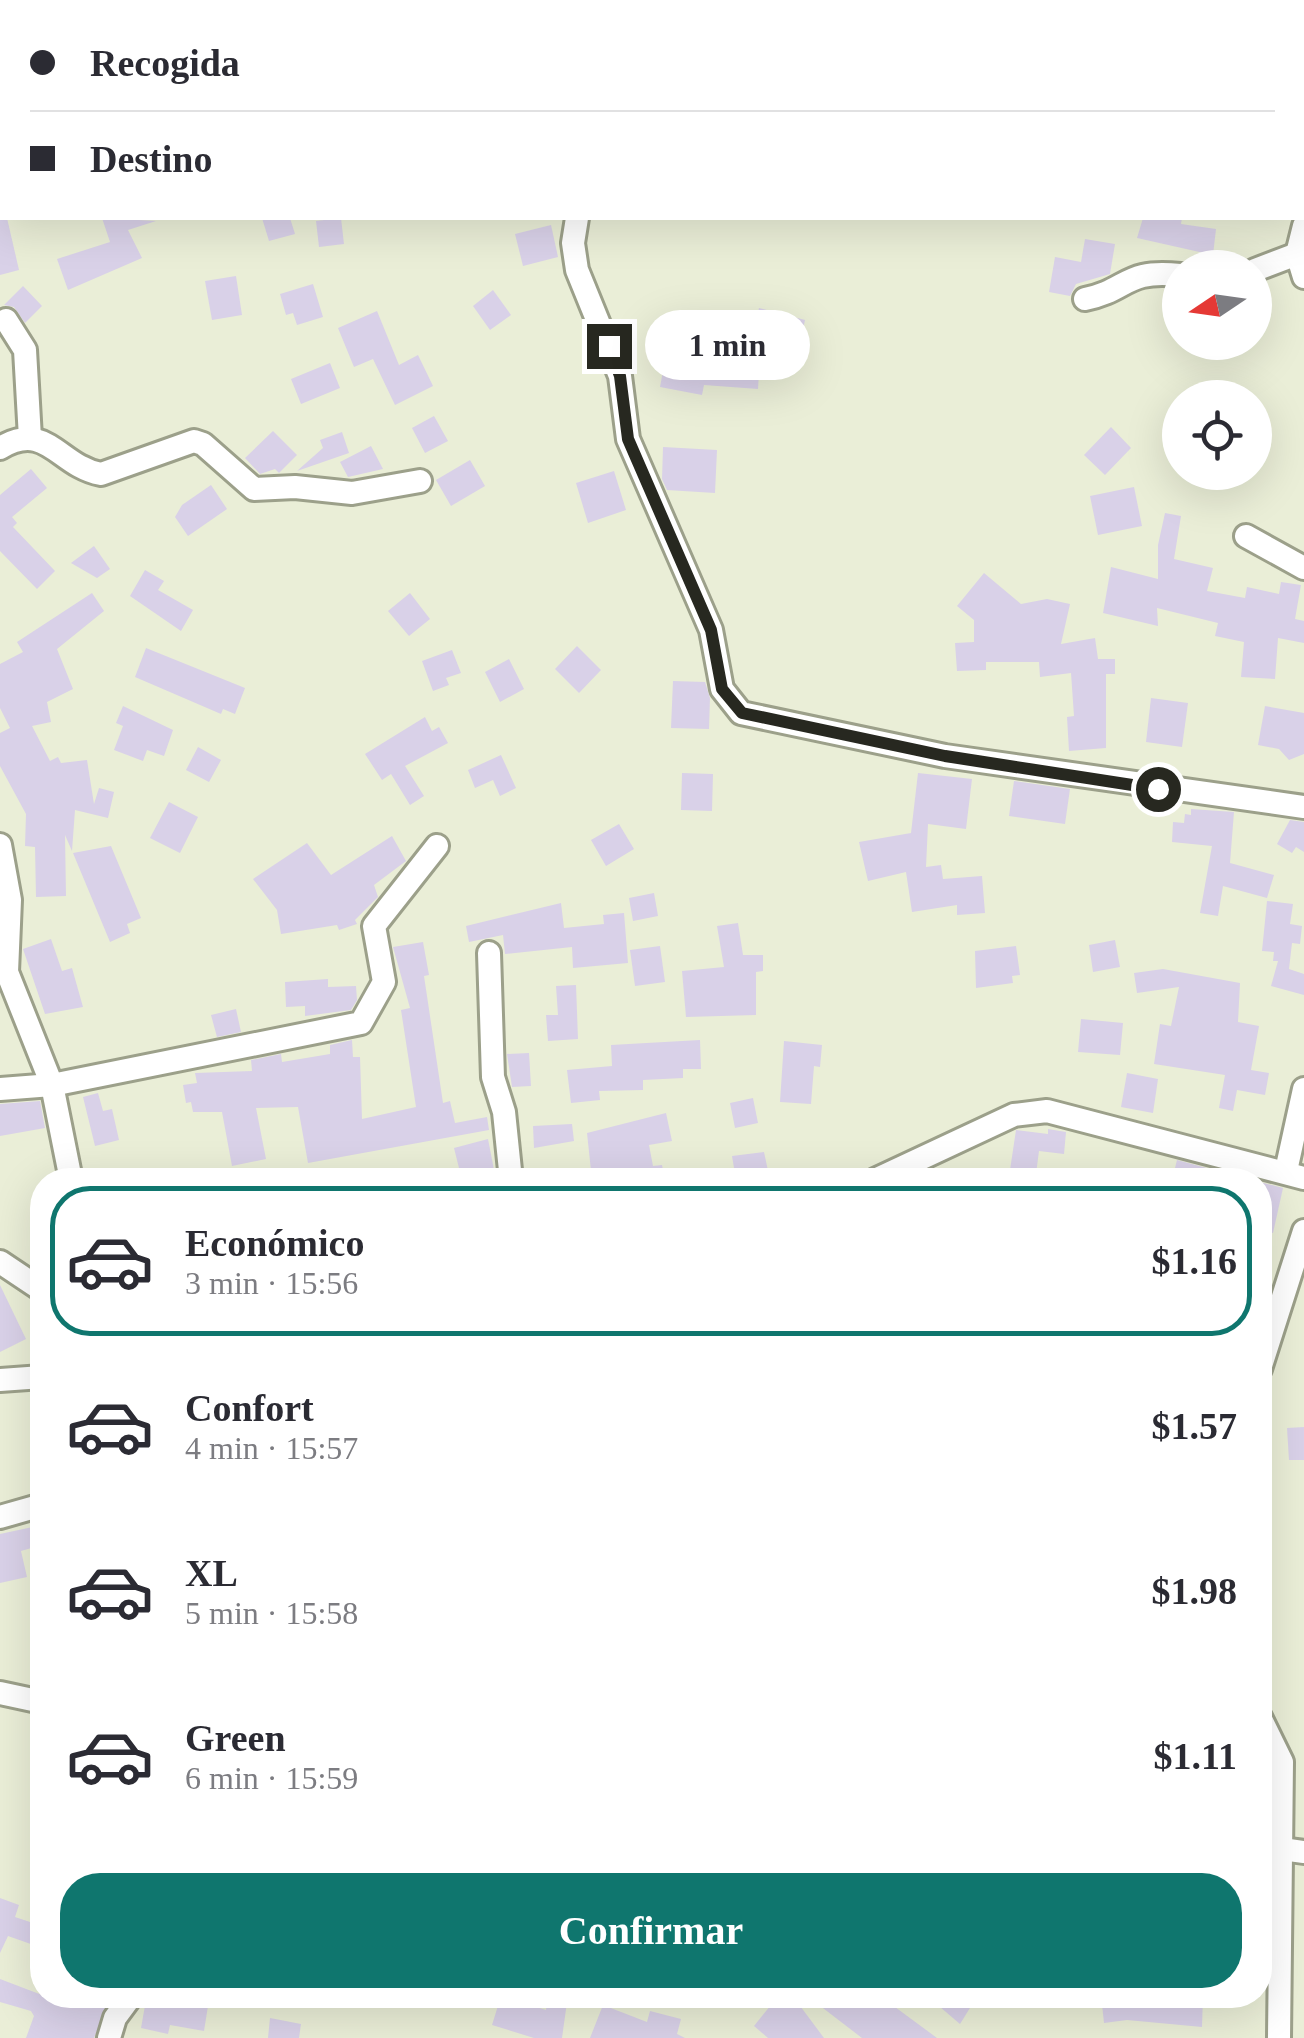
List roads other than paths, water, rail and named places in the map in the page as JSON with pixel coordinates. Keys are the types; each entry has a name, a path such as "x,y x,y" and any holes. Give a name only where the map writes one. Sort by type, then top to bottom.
{"street":[{"path":"577,220 573,243 577,270 620,376 628,439 711,630 722,689 742,713 945,756 1304,807"},
{"path":"1304,226 1297,254 1304,277"},
{"path":"1272,264 1297,254"},
{"path":"1084,299 1111,292 1127,278 1162,273"},
{"path":"6,320 25,350 30,438"},
{"path":"0,448 30,438 100,474 194,441 203,444 254,489 296,487 352,493 420,481"},
{"path":"1246,536 1304,568"},
{"path":"0,845 10,900 8,972 52,1086 69,1168"},
{"path":"0,1089 52,1086 361,1022 384,982 374,926 437,846"},
{"path":"490,954 494,1077 504,1112 510,1168"},
{"path":"1295,1175 1304,1089"},
{"path":"901,1168 1014,1115 1047,1111 1268,1168"},
{"path":"1272,1331 1304,1231"},
{"path":"0,1262 30,1282"},
{"path":"0,1380 30,1378"},
{"path":"0,1517 30,1508"},
{"path":"0,1693 30,1699"},
{"path":"1272,1742 1282,1762 1279,2038"},
{"path":"108,2038 122,2008"}]}
